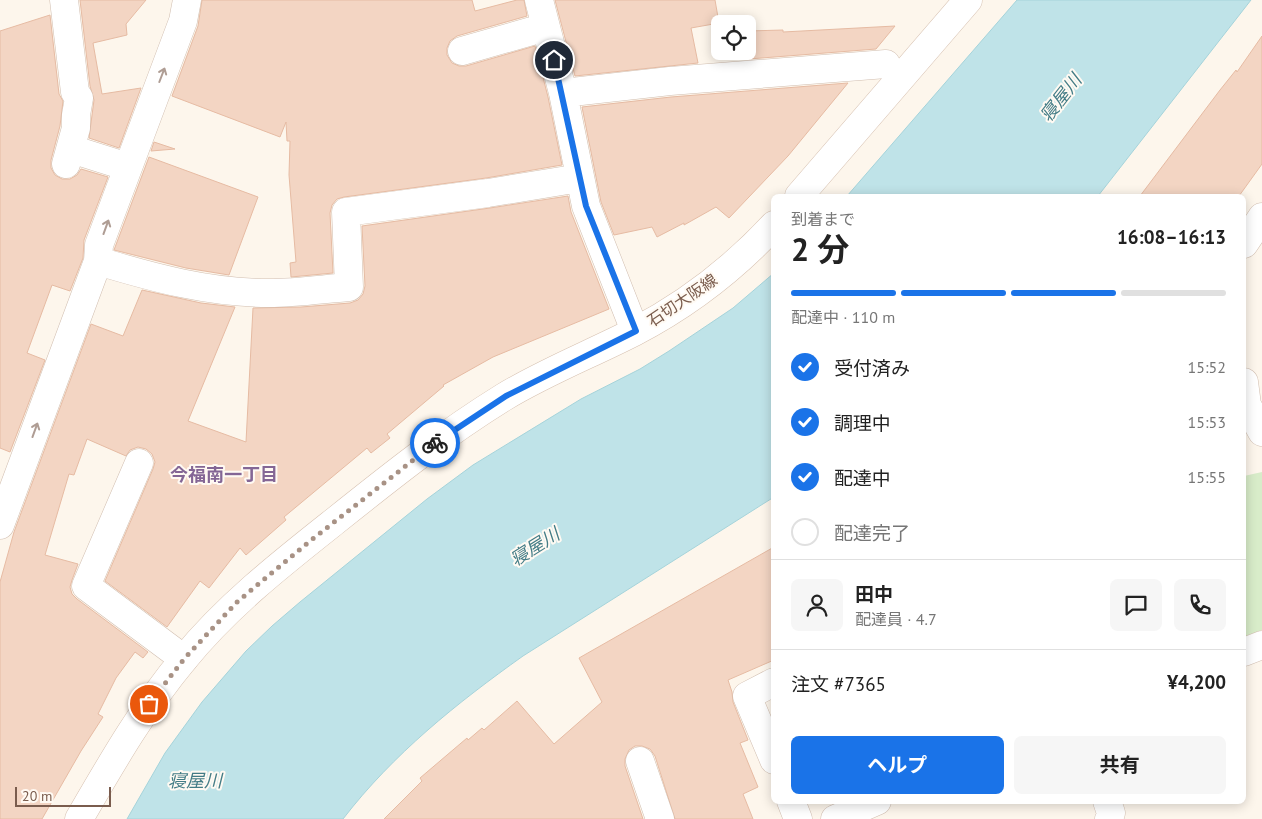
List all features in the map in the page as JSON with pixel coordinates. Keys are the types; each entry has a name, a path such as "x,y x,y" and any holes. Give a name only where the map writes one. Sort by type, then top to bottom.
{"street":[{"path":"64,0 75,92 79,98 76,128 68,157 128,167"},
{"path":"0,525 10,463 98,260 99,245 183,21 187,0"},
{"path":"539,0 563,93 586,206 636,331"},
{"path":"801,194 968,0"},
{"path":"462,51 546,27"},
{"path":"563,93 670,81 886,64"},
{"path":"98,260 185,285 219,290 270,293 349,288 346,212 580,178"},
{"path":"1246,241 1262,217"},
{"name":"石切大阪線","path":"79,819 149,704 184,659 217,622 268,575 442,437 506,396 636,331 699,291 758,241 771,227"},
{"path":"1246,397 1247,405 1260,427"},
{"path":"139,463 86,586 184,659"},
{"path":"1246,651 1262,645"},
{"path":"771,684 747,696 771,753"},
{"path":"640,761 660,819"},
{"path":"792,804 798,819"},
{"path":"834,819 870,804"},
{"path":"1108,804 1111,813 1109,819"}],"green space":[{"path":"1262,472 1262,630 1246,636 1246,476"}],"water":[{"name":"寝屋川","path":"1017,0 1251,0 1100,194 849,194"},
{"name":"寝屋川","path":"771,276 771,499 523,656 498,674 450,711 405,751 362,795 343,819 127,819 165,753 202,702 246,651 300,602 427,499 473,465 581,399 640,369 733,308"}],"building":[{"path":"80,0 146,0 126,24 127,35 93,43 102,94 141,88 119,148 89,138 94,100 90,86"},
{"path":"202,0 472,0 475,11 517,0 524,0 527,16 457,36 450,41 447,55 452,63 466,66 535,46 562,165 337,199 332,205 330,213 333,273 291,277 290,263 296,262 289,175 290,141 287,141 286,122 280,137 172,96 198,26"},
{"path":"555,0 715,0 718,15 711,15 711,24 691,28 698,63 575,76"},
{"path":"50,15 59,94 63,101 51,168 55,175 62,179 70,179 77,175 81,169 108,177 84,240 83,258 70,291 52,285 27,353 45,360 10,452 0,448 0,31"},
{"path":"895,26 876,49 756,58 756,31 783,30 783,32"},
{"path":"1262,36 1262,164 1240,194 1142,194 1220,90 1236,70 1237,72"},
{"path":"848,83 788,156 729,218 716,207 684,225 684,223 657,237 652,227 614,235 601,202 582,107 671,97"},
{"path":"154,142 175,149 151,151"},
{"path":"149,157 258,197 229,275 186,268 114,250"},
{"path":"568,196 571,212 609,309 493,357 443,385 387,434 390,438 371,453 367,448 284,517 286,520 246,555 240,548 209,588 200,581 167,627 105,581 153,469 155,462 152,454 146,449 138,447 130,450 126,456 87,439 74,475 69,474 45,555 78,564 70,587 72,594 148,652 143,658 135,652 116,678 98,714 103,717 42,819 0,819 0,582 14,532 91,324 123,336 142,290 201,303 235,307 188,421 246,442 253,308 301,307 350,303 358,300 363,294 365,286 362,226"},
{"path":"771,549 771,661 728,680 733,702 748,740 740,743 758,787 743,794 753,819 675,819 655,756 650,749 635,746 629,750 625,759 625,766 643,819 384,819 422,781 420,778 467,738 468,740 482,728 484,730 517,701 554,744 602,702 579,658"}],"way so far":[{"path":"149,704 184,659 237,602 310,541 435,443"}],"district":[{"name":"今福南一丁目","path":"224,475"}],"route":[{"path":"435,443 506,396 574,360 636,331 586,206 563,93 554,60"}]}
